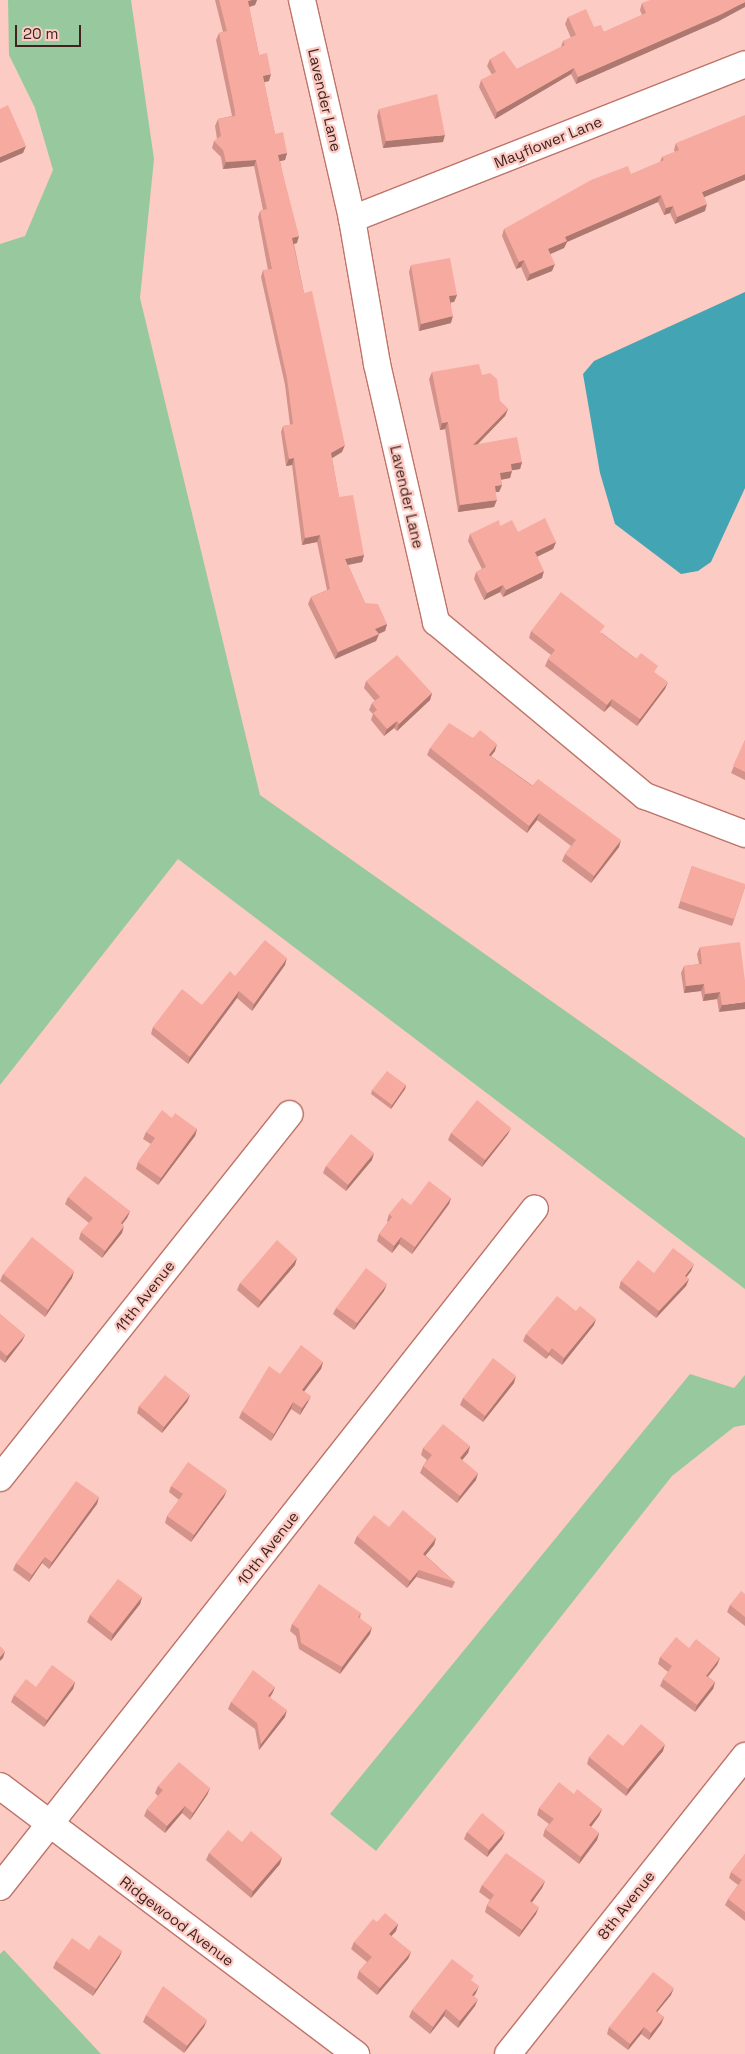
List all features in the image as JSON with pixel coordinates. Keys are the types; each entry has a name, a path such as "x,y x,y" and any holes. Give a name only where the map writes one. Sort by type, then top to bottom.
{"street":[{"name":"Lavender Lane","path":"302,0 352,219 377,364 436,622 645,796 745,834"},
{"name":"Mayflower Lane","path":"352,219 745,64"},
{"name":"11th Avenue","path":"0,1478 290,1114"},
{"name":"10th Avenue","path":"0,1887 535,1208"},
{"name":"8th Avenue","path":"508,2054 745,1756"},
{"name":"Ridgewood Avenue","path":"0,1786 49,1826 356,2054"}],"green space":[{"path":"8,0 131,0 154,159 140,298 260,795 745,1138 745,1289 178,859 0,1085 0,244 25,236 53,170 35,108 9,55"},
{"path":"690,1374 734,1388 745,1375 745,1425 734,1427 672,1476 376,1851 330,1814"},
{"path":"4,1950 101,2054 0,2054 0,1954"}],"water":[{"path":"745,292 745,488 711,562 698,571 681,574 615,524 600,473 583,374 594,361"}],"building":[{"path":"219,0 252,0 248,1 259,55 267,53 271,74 263,76 275,134 283,132 287,153 278,155 299,236 292,238 304,293 312,291 345,445 331,453 339,497 353,495 364,555 345,559 365,603 378,604 387,624 375,629 379,634 338,652 311,597 330,589 320,535 305,538 294,458 289,459 283,426 293,424 287,378 263,270 272,269 260,211 267,209 256,160 226,162 223,150 214,141 221,136 218,119 235,116 219,33 227,31"},
{"path":"650,0 745,0 745,2 722,14 578,77 574,68 497,112 481,80 496,72 490,59 504,51 517,69 565,45 563,41 576,35 568,17 586,9 594,27 601,25 604,32 646,13 642,3"},
{"path":"437,94 445,135 386,141 379,109"},
{"path":"8,105 26,146 0,157 0,109"},
{"path":"745,115 745,174 702,192 707,204 677,217 673,206 666,208 661,195 565,237 567,241 548,249 555,264 530,274 524,260 519,262 504,229 591,180 628,166 631,174 664,160 662,157 679,150 676,143"},
{"path":"450,258 457,295 449,296 453,316 421,324 411,265"},
{"path":"479,364 482,375 490,373 497,379 500,401 508,409 473,445 517,437 522,462 511,464 512,471 500,473 502,485 495,486 497,500 460,505 448,422 442,423 432,372"},
{"path":"545,518 556,542 535,552 544,571 506,590 503,585 487,593 476,572 486,567 470,534 499,520 500,526 512,520 518,532"},
{"path":"561,592 605,626 600,632 636,659 641,653 658,666 654,672 668,682 640,719 612,699 607,705 548,659 555,650 531,631"},
{"path":"397,655 432,693 399,724 397,721 387,729 373,713 377,710 372,703 380,697 366,681"},
{"path":"449,723 473,738 480,730 497,744 489,755 532,786 538,779 621,840 594,876 565,854 576,840 539,813 529,826 430,748"},
{"path":"745,740 745,772 733,766"},
{"path":"692,866 745,884 734,919 680,901"},
{"path":"265,940 287,958 254,1004 239,991 190,1057 153,1027 182,989 202,1005 230,971 235,976"},
{"path":"740,942 745,981 745,1002 722,1005 720,992 705,994 704,984 686,986 684,966 702,964 700,947"},
{"path":"387,1071 406,1085 392,1105 372,1090"},
{"path":"477,1100 511,1128 485,1160 451,1133"},
{"path":"162,1110 172,1118 175,1113 197,1129 161,1178 138,1162 155,1138 146,1132"},
{"path":"351,1134 374,1153 348,1185 326,1166"},
{"path":"85,1176 130,1211 121,1223 124,1226 105,1251 81,1232 93,1218 68,1197"},
{"path":"429,1181 451,1198 415,1247 401,1237 394,1246 379,1234 392,1217 389,1214 402,1198 411,1205"},
{"path":"32,1237 74,1271 48,1310 3,1274"},
{"path":"277,1240 297,1258 261,1301 240,1283"},
{"path":"673,1248 694,1264 685,1276 689,1279 659,1311 621,1281 638,1260 654,1273"},
{"path":"366,1268 387,1284 357,1323 336,1308"},
{"path":"557,1296 576,1311 580,1306 596,1319 564,1358 552,1348 549,1353 526,1334"},
{"path":"0,1314 25,1335 7,1356 0,1350"},
{"path":"301,1345 323,1362 302,1390 311,1396 302,1408 293,1402 274,1434 242,1411 269,1366 280,1374"},
{"path":"493,1358 516,1376 485,1416 463,1398"},
{"path":"165,1375 190,1395 164,1427 139,1406"},
{"path":"443,1424 470,1446 460,1458 478,1473 460,1496 423,1466 432,1455 423,1448"},
{"path":"188,1462 227,1490 194,1535 167,1516 183,1494 171,1486"},
{"path":"76,1481 99,1497 52,1562 45,1557 32,1575 16,1563"},
{"path":"403,1510 436,1538 423,1554 455,1582 419,1570 410,1581 357,1536 374,1515 389,1527"},
{"path":"118,1579 142,1597 113,1634 90,1615"},
{"path":"319,1584 361,1613 358,1617 372,1627 342,1667 301,1643 299,1629 292,1624"},
{"path":"741,1591 745,1594 745,1617 730,1605"},
{"path":"676,1637 689,1648 696,1639 720,1658 706,1676 715,1682 697,1705 663,1679 672,1666 660,1657"},
{"path":"0,1646 5,1651 0,1657"},
{"path":"52,1665 75,1682 47,1720 14,1695 26,1679 36,1687"},
{"path":"253,1670 275,1687 268,1696 287,1710 261,1744 257,1723 231,1702"},
{"path":"641,1724 665,1744 628,1789 589,1757 608,1734 623,1746"},
{"path":"179,1762 210,1788 193,1813 185,1806 167,1826 147,1809 163,1790 158,1786"},
{"path":"559,1782 574,1794 577,1789 602,1809 589,1825 599,1833 581,1857 545,1829 554,1819 539,1808"},
{"path":"482,1813 505,1832 489,1850 467,1832"},
{"path":"228,1830 242,1842 251,1831 282,1857 253,1891 209,1853"},
{"path":"506,1853 545,1881 530,1901 539,1907 522,1930 487,1905 494,1895 482,1885"},
{"path":"745,1854 745,1912 728,1899 742,1880 731,1872"},
{"path":"385,1913 398,1924 389,1934 411,1952 380,1988 359,1971 372,1957 354,1942 373,1919 377,1922"},
{"path":"99,1935 122,1951 96,1989 56,1961 72,1938 89,1950"},
{"path":"452,1959 474,1976 471,1980 479,1986 472,1995 478,1999 460,2021 446,2009 433,2027 412,2010"},
{"path":"653,1972 674,1988 656,2011 664,2017 651,2033 644,2027 630,2044 609,2027"},
{"path":"163,1986 207,2020 187,2046 146,2015"}]}
